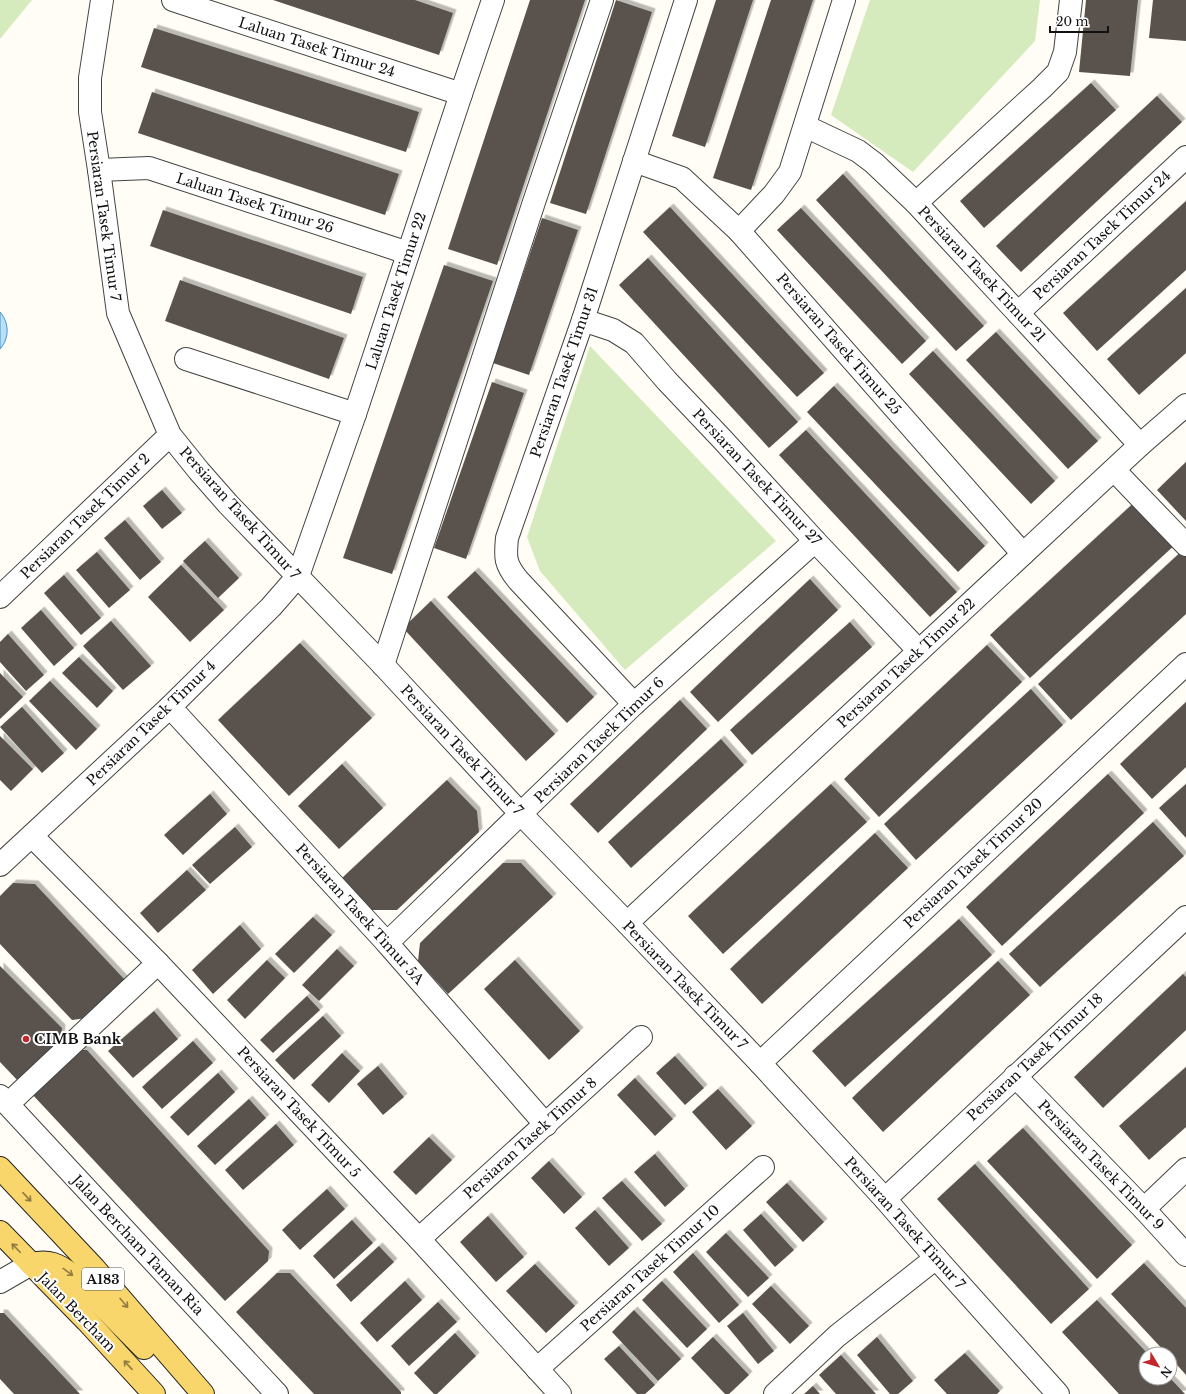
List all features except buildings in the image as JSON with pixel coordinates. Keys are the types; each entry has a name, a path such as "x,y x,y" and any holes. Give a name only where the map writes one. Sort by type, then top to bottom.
{"main road":[{"name":"A183","path":"0,1168 94,1268 203,1394"},
{"name":"Jalan Bercham","path":"0,1232 87,1321 154,1394"},
{"path":"31,1264 41,1262 50,1263 63,1268 72,1275 127,1329 173,1380 197,1394"}],"street":[{"name":"Persiaran Tasek Timur 7","path":"102,0 90,78 90,112 118,313 170,435 228,504 383,665 521,814 760,1063 885,1199 1052,1392"},
{"name":"Laluan Tasek Timur 24","path":"173,0 461,94"},
{"name":"Laluan Tasek Timur 22","path":"298,576 355,414 493,0"},
{"path":"383,665 534,202 602,0"},
{"name":"Persiaran Tasek Timur 31","path":"634,704 518,580 510,570 505,556 507,538 583,320 686,0"},
{"path":"739,231 774,194 790,172 844,0"},
{"path":"916,202 1058,72 1065,52 1071,0"},
{"name":"Persiaran Tasek Timur 21","path":"805,126 858,152 874,163 916,202 1140,445"},
{"name":"Persiaran Tasek Timur 24","path":"1018,313 1186,157"},
{"name":"Persiaran Tasek Timur 25","path":"634,161 682,178 739,231 1023,554"},
{"name":"Laluan Tasek Timur 26","path":"99,170 149,168 408,253"},
{"name":"Persiaran Tasek Timur 27","path":"583,320 613,330 634,343 667,381 815,541 919,651"},
{"path":"186,359 355,414"},
{"name":"Persiaran Tasek Timur 22","path":"627,923 1140,445 1186,405"},
{"name":"Persiaran Tasek Timur 2","path":"2,592 170,435"},
{"path":"1114,470 1186,545"},
{"name":"Persiaran Tasek Timur 6","path":"387,943 634,704 815,541"},
{"name":"Persiaran Tasek Timur 4","path":"0,865 170,707 271,607 298,576"},
{"name":"Persiaran Tasek Timur 20","path":"760,1063 1186,664"},
{"name":"Persiaran Tasek Timur 5A","path":"170,707 387,943 546,1125"},
{"name":"Persiaran Tasek Timur 5","path":"32,836 158,963 418,1239 560,1394"},
{"name":"Persiaran Tasek Timur 18","path":"885,1199 1186,917"},
{"path":"4,1100 158,963"},
{"name":"Persiaran Tasek Timur 8","path":"418,1239 546,1125 641,1037"},
{"name":"Persiaran Tasek Timur 9","path":"1015,1076 1144,1209 1186,1255"},
{"name":"Jalan Bercham Taman Ria","path":"4,1100 277,1394"},
{"name":"Persiaran Tasek Timur 10","path":"537,1369 763,1167"},
{"path":"1144,1209 1186,1169"},
{"path":"775,1394 837,1336 936,1258"},
{"path":"0,1282 31,1264"}],"green space":[{"path":"0,0 32,0 0,39"},
{"path":"870,0 1040,0 1035,41 913,172 831,115"},
{"path":"590,346 776,541 625,670 540,571 527,537"}],"water":[{"path":"0,312 7,325 7,335 0,349"}],"place":[{"name":"CIMB Bank","path":"26,1039"}]}
